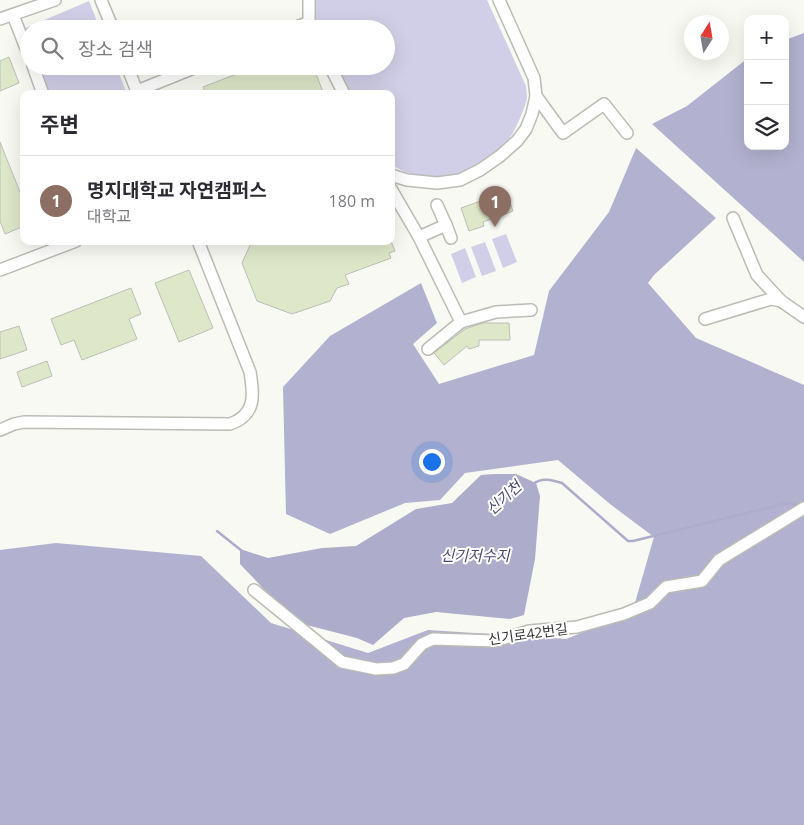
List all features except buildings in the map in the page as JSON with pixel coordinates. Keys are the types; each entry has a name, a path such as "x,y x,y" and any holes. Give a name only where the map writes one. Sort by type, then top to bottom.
{"street":[{"path":"0,19 54,0"},
{"path":"102,0 110,20"},
{"path":"309,0 311,20"},
{"path":"395,176 407,180 436,182 460,180 480,170 500,156 517,141 526,129 536,96 534,78 499,0"},
{"path":"13,15 20,33"},
{"path":"36,75 42,90"},
{"path":"131,75 137,90"},
{"path":"143,90 178,75"},
{"path":"334,75 342,90"},
{"path":"536,96 563,133 604,104 628,133"},
{"path":"395,195 420,237 461,322"},
{"path":"437,206 452,238"},
{"path":"733,218 757,275 781,301 804,317"},
{"path":"420,237 446,225"},
{"path":"0,270 66,245"},
{"path":"0,430 24,422 230,424 244,417 250,407 253,390 250,372 200,245"},
{"path":"705,319 771,300 781,301"},
{"path":"428,349 461,322 496,312 531,310"},
{"name":"신기로42번길","path":"254,590 342,662 376,669 393,668 404,664 422,644 433,639 495,640 530,632 577,627 624,614 650,603 666,587 702,581 719,560 803,509"}],"shaded area":[{"path":"311,0 487,0 526,86 526,102 511,136 488,157 458,175 432,177 414,175 395,166 395,90 345,90 338,75 395,75 395,20 313,20 311,15"},
{"path":"89,1 96,20 44,20"},
{"path":"804,33 804,262 652,124 687,106 744,61 744,150 789,150 789,39"},
{"path":"40,75 120,75 125,90 45,90"},
{"path":"636,148 716,218 654,275 648,283 696,338 804,385 804,825 0,825 0,550 56,543 201,556 271,623 368,653 428,630 566,639 632,613 654,537 610,504 558,460 465,473 440,500 405,503 330,534 286,514 283,387 330,336 421,283 437,323 413,344 439,384 534,355 549,291 609,212"},
{"path":"506,234 517,262 503,268 492,239"},
{"path":"485,242 496,271 482,276 471,247"},
{"path":"465,248 476,277 462,283 451,254"}],"water":[{"name":"신기저수지","path":"516,474 536,483 540,496 535,559 524,615 510,619 436,612 404,618 373,645 357,638 295,622 240,564 240,549 268,558 322,548 356,546 416,509 452,503 481,475"}],"waterway":[{"name":"신기천","path":"533,484 543,480 562,483 628,541 788,503 802,505"},
{"name":"신기천","path":"217,531 242,551"}],"place":[{"name":"명지대학교 자연캠퍼스","path":"495,227"}]}
